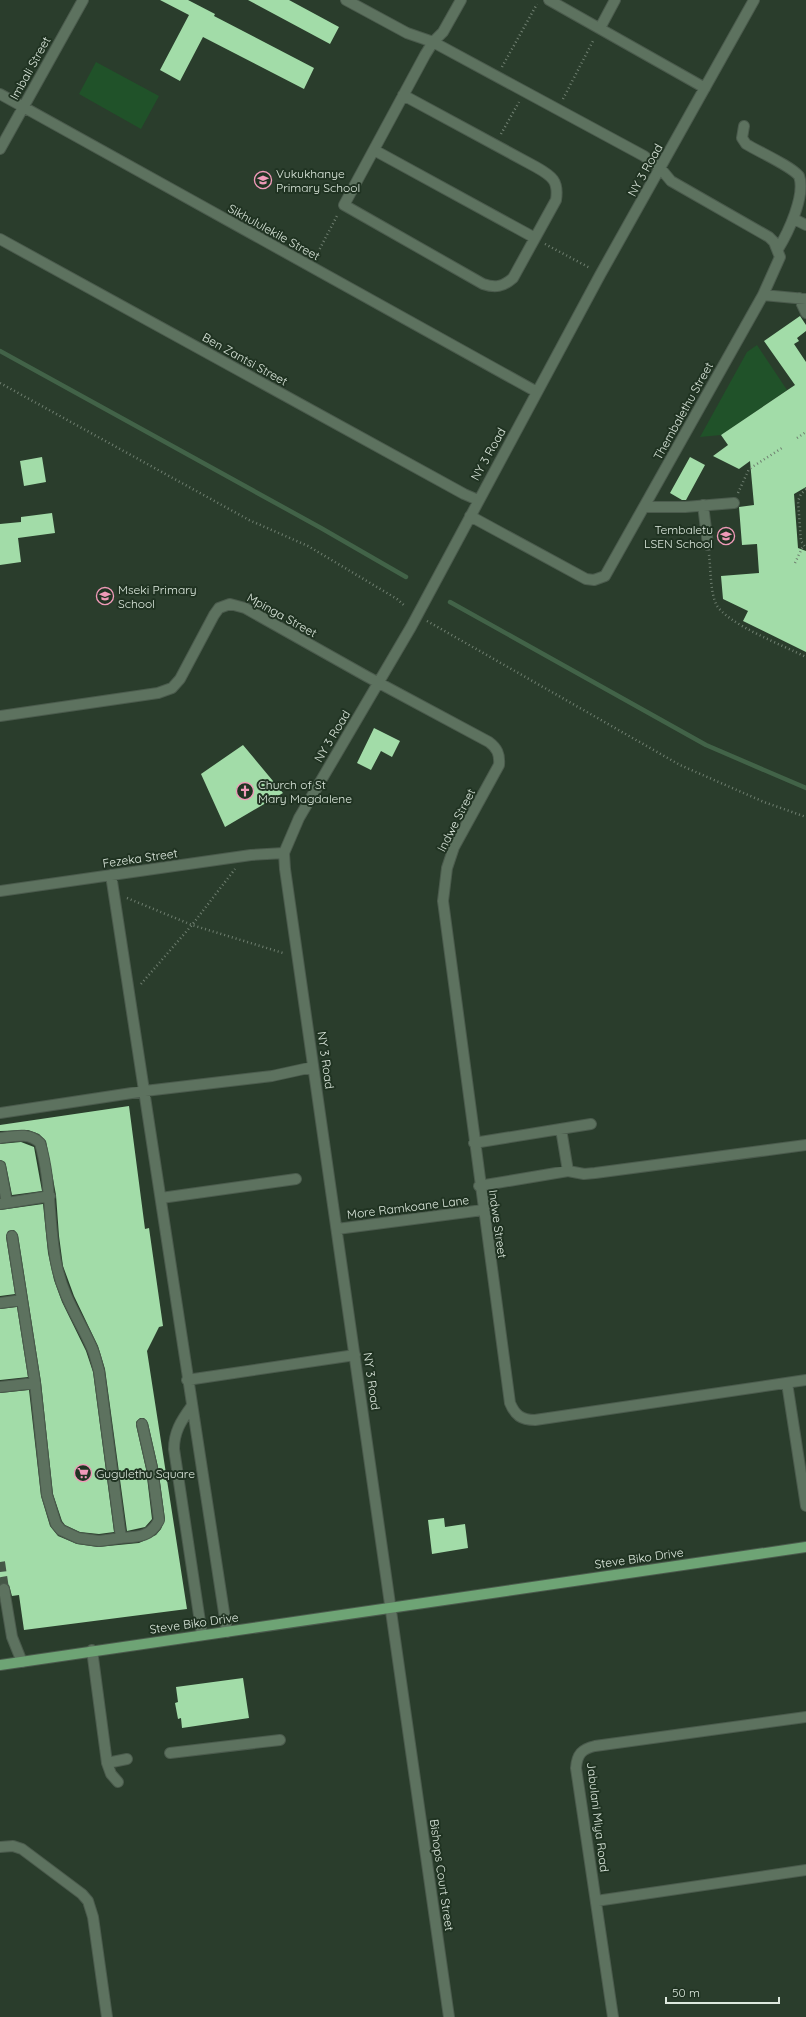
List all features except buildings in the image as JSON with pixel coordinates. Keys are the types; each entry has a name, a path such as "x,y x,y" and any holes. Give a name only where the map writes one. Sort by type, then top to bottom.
{"main road":[{"name":"Steve Biko Drive","path":"0,1665 92,1650 227,1632 806,1547"}],"street":[{"name":"Imbali Street","path":"0,149 83,0"},
{"path":"346,0 407,33 433,42 644,156 661,169 671,181 769,237 778,249 796,220 802,188 800,176 746,144 742,138 744,126"},
{"path":"404,95 549,174 556,183 558,190 556,200 538,240 513,278 506,285 498,287 483,284 344,205 404,95 433,42 443,32 461,0"},
{"path":"549,0 598,32 705,88"},
{"path":"598,32 615,0"},
{"name":"NY 3 Road","path":"409,1737 285,869 284,853 299,818 379,683 536,392 754,0"},
{"name":"Sikhululekile Street","path":"0,94 536,392"},
{"path":"374,150 538,240"},
{"path":"796,220 806,225"},
{"name":"Ben Zantsi Street","path":"0,239 457,490 478,500"},
{"name":"Thembalethu Street","path":"470,516 586,579 601,579 608,572 763,295 778,264 780,257 778,249"},
{"path":"763,295 802,299 806,313"},
{"path":"644,507 734,503"},
{"path":"703,505 708,545"},
{"name":"Mpinga Street","path":"0,716 166,691 172,688 180,678 219,608 230,604 245,608 379,683 489,742 494,746 499,755"},
{"name":"Indwe Street","path":"499,755 497,770 454,847 447,868 443,900 479,1186 510,1403 518,1416 525,1420 535,1420 806,1380"},
{"name":"Fezeka Street","path":"0,891 251,855 284,853"},
{"path":"111,875 161,1198 190,1407 227,1632"},
{"path":"0,1113 145,1091 272,1076 314,1067"},
{"path":"474,1143 591,1124"},
{"path":"561,1129 568,1171"},
{"path":"0,1138 22,1135 36,1139 40,1144 50,1196 57,1266 63,1290 72,1312 93,1349 99,1371 121,1538"},
{"path":"479,1186 568,1171 595,1173 806,1144"},
{"path":"0,1166 4,1204 50,1196"},
{"path":"161,1198 296,1179"},
{"name":"More Ramkoane Lane","path":"337,1229 483,1210"},
{"path":"12,1236 35,1383 47,1495 56,1524 60,1530 78,1538 99,1541 149,1534 159,1520 152,1468 142,1424"},
{"path":"0,1303 22,1300"},
{"path":"186,1380 355,1355"},
{"path":"0,1387 35,1383"},
{"path":"787,1383 806,1506"},
{"path":"190,1407 174,1438 174,1449 202,1635"},
{"path":"4,1589 11,1632 22,1662"},
{"path":"92,1650 107,1763 111,1774 118,1782"},
{"name":"Jabulani Miya Road","path":"613,2017 576,1768 577,1759 580,1752 595,1746 806,1716"},
{"name":"Bishops Court Street","path":"409,1737 450,2017"},
{"path":"170,1753 280,1740"},
{"path":"107,1763 127,1759"},
{"path":"0,1847 17,1847 29,1854 82,1894 88,1901 93,1917 107,2017"},
{"path":"596,1901 806,1870"}],"path":[{"path":"501,69 537,4"},
{"path":"561,102 598,32"},
{"path":"499,138 521,98"},
{"path":"310,266 344,205"},
{"path":"538,240 591,268"},
{"path":"0,383 249,520 308,546 397,598 404,606"},
{"path":"797,438 806,432"},
{"path":"734,503 750,469 782,448"},
{"path":"795,563 804,547 801,541 798,501 799,496 806,489"},
{"path":"708,545 714,598 723,614 735,622 806,657"},
{"path":"424,617 427,622 680,765 764,802 806,817"},
{"path":"130,996 192,925 238,866"},
{"path":"123,894 128,899 192,925 283,953"}],"green space":[{"path":"96,62 159,96 141,129 79,94"},
{"path":"757,345 787,390 721,435 700,437 747,352"}],"waterway":[{"path":"0,351 321,528 406,577"},
{"path":"450,602 706,745 806,788"}],"tunnel":[{"path":"0,1562 4,1589"}],"place":[{"name":"Vukukhanye Primary School","path":"263,180"},
{"name":"Tembaletu LSEN School","path":"726,536"},
{"name":"Mseki Primary School","path":"105,596"},
{"name":"Church of St Mary Magdalene","path":"245,791"},
{"name":"Gugulethu Square","path":"83,1473"}]}
